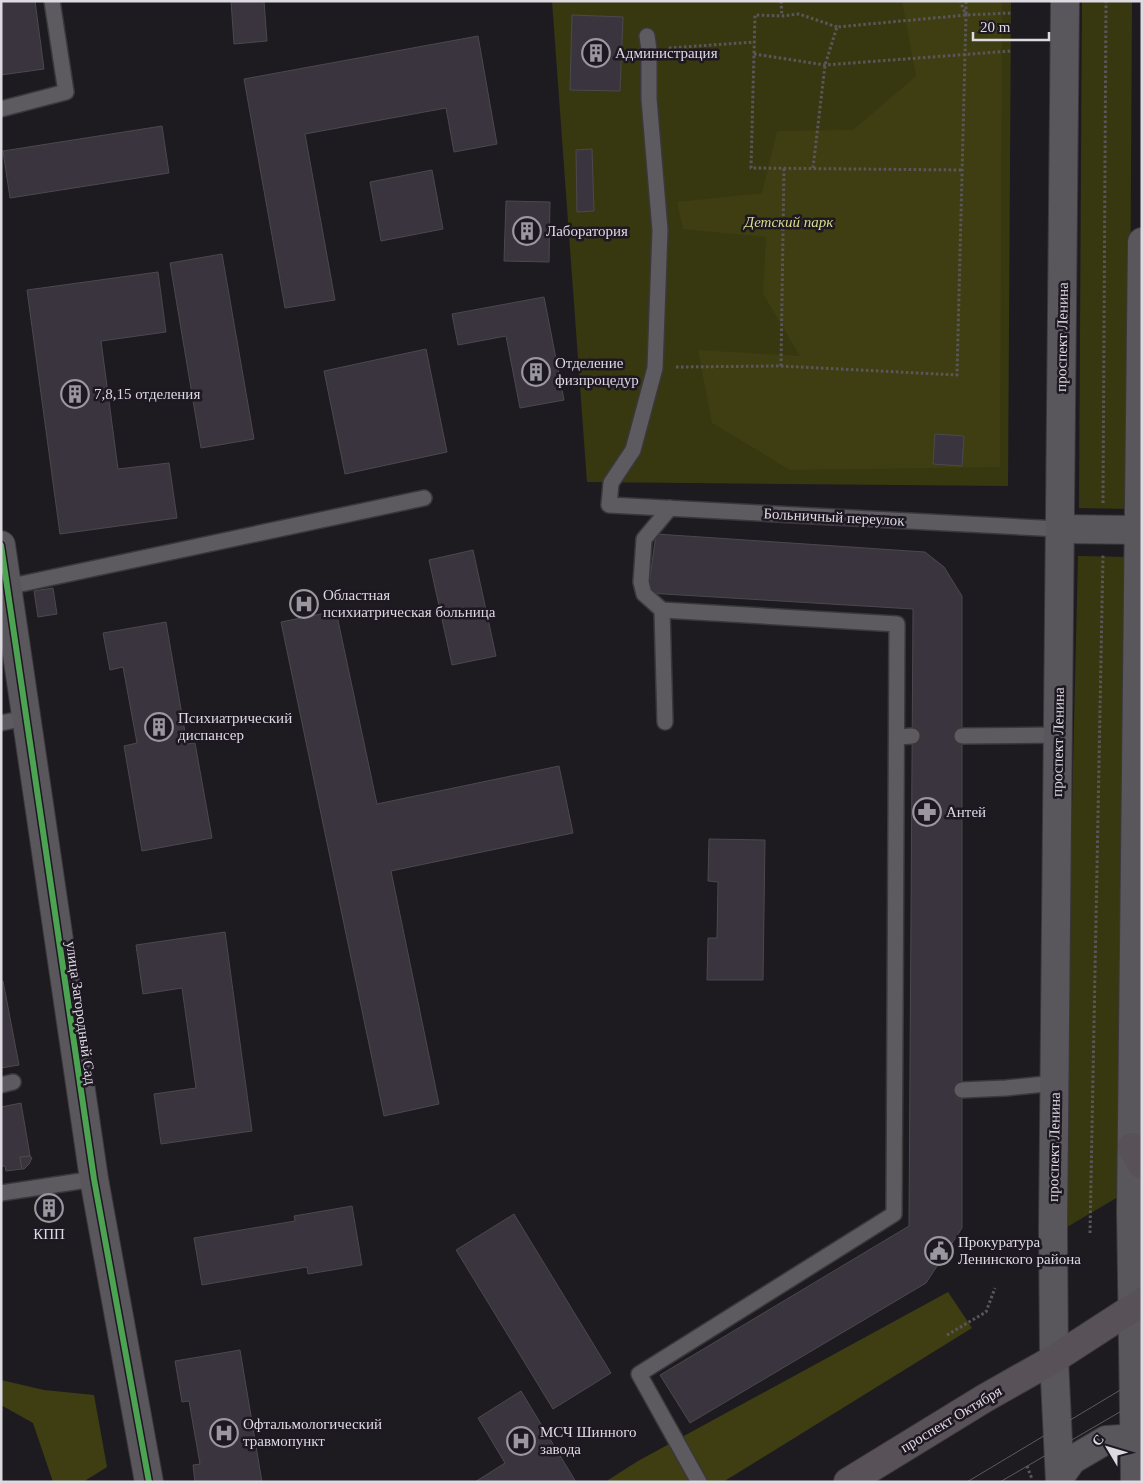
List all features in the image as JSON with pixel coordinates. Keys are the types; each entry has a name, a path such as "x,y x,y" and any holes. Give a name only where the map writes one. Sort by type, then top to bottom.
{"main road":[{"name":"проспект Ленина","path":"1060,1479 1054,1359 1053,1229 1065,1"},
{"path":"1135,1482 1139,742 1138,530 1142,242"},
{"path":"1060,529 1138,530"},
{"name":"улица Загородный Сад","path":"1,545 7,587 14,721 149,1482"},
{"name":"проспект Октября","path":"848,1482 986,1398 1137,1314"},
{"path":"1060,1479 1072,1460 1106,1440 1121,1439 1135,1447"}],"lane":[{"path":"1,109 66,92 52,1"},
{"path":"648,43 649,99 660,230 654,368"},
{"name":"Больничный переулок","path":"654,368 633,450 611,483 609,505 1060,529"},
{"path":"7,587 424,498"},
{"path":"670,508 644,539 641,582 644,594 662,610 897,624 902,1093 894,1214 639,1374 699,1482"},
{"path":"662,610 665,722"},
{"path":"962,736 1058,735"},
{"path":"897,736 912,736"},
{"path":"962,1090 1054,1083"},
{"path":"1,1193 94,1179"}],"path":[{"path":"782,1 782,16"},
{"path":"960,1 966,14"},
{"path":"654,368 781,366 957,375 966,1"},
{"path":"1090,1234 1103,530 1106,1"},
{"path":"962,170 751,168 755,15 782,16 799,14 837,27 966,14 1011,13"},
{"path":"813,168 825,65 837,27"},
{"path":"648,43 755,42"},
{"path":"754,54 825,65 1011,51"},
{"path":"781,366 784,168"},
{"path":"947,1335 986,1312 995,1288"},
{"path":"1027,1466 1032,1482"}],"green space":[{"name":"Детский парк","path":"552,1 1011,1 1008,486 587,482"},
{"path":"902,1 1002,1 1000,467 790,470 712,423 698,350 800,356 763,294 766,237 683,229 677,202 762,193 777,131 853,130 916,76"},
{"path":"1082,1 1132,1 1129,509 1079,508"},
{"path":"1078,556 1127,557 1118,1197 1062,1230"},
{"path":"948,1292 972,1328 723,1482 605,1482 638,1461"},
{"path":"1,1380 44,1390 94,1395 107,1467 83,1482 53,1482 33,1423 1,1405"}],"building":[{"path":"1,1 35,1 44,69 1,75"},
{"path":"231,1 264,1 267,41 234,44"},
{"name":"Администрация","path":"572,15 623,17 620,91 570,90"},
{"path":"478,36 497,144 454,152 446,108 305,134 335,300 285,308 244,79"},
{"path":"162,126 169,173 10,198 3,151"},
{"path":"592,149 594,211 577,212 576,150"},
{"path":"432,170 443,229 381,241 370,182"},
{"name":"Лаборатория","path":"506,201 550,202 549,262 504,261"},
{"path":"222,254 254,439 201,448 170,263"},
{"name":"7,8,15 отделения","path":"158,272 166,332 101,341 118,469 169,463 177,518 60,534 27,290"},
{"name":"Отделение физпроцедур","path":"544,297 564,400 520,408 506,336 458,345 452,314"},
{"path":"426,349 447,452 345,474 324,371"},
{"path":"935,434 964,436 962,466 933,464"},
{"path":"656,534 925,552 944,567 962,596 962,1228 926,1283 690,1423 660,1375 909,1226 913,609 648,593"},
{"path":"473,550 496,656 452,665 429,560"},
{"path":"53,588 57,614 38,617 34,591"},
{"path":"336,611 377,804 559,766 573,833 391,871 439,1104 384,1116 281,622"},
{"name":"Психиатрический диспансер","path":"166,622 187,744 195,743 212,838 142,851 124,746 137,743 123,667 110,670 103,633"},
{"path":"709,839 765,840 763,980 707,980 708,938 717,938 718,882 708,881"},
{"path":"225,932 252,1131 161,1144 154,1094 196,1088 182,988 143,994 136,945"},
{"path":"3,981 19,1065 1,1068 1,982"},
{"path":"21,1103 30,1156 20,1157 22,1169 6,1171 5,1166 1,1166 1,1107"},
{"path":"30,1156 32,1158 29,1164 22,1169 20,1157"},
{"name":"КПП","path":"55,1197 57,1218 43,1220 40,1199"},
{"path":"352,1206 362,1265 308,1274 307,1267 202,1285 194,1238 295,1221 294,1216"},
{"path":"514,1214 611,1373 553,1409 456,1250"},
{"name":"Офтальмологический травмопункт","path":"240,1350 262,1482 195,1482 193,1465 200,1464 189,1401 182,1402 175,1361"},
{"name":"МСЧ Шинного завода","path":"521,1391 576,1482 475,1482 505,1463 478,1418"}],"tram line":[{"path":"967,1482 1142,1377"},
{"path":"1000,1482 1142,1399"}],"cycle path":[{"path":"1,545 94,1179 149,1482"}],"place":[{"name":"Администрация","path":"596,53"},
{"name":"Лаборатория","path":"527,231"},
{"name":"Отделение физпроцедур","path":"536,372"},
{"name":"7,8,15 отделения","path":"75,394"},
{"name":"Областная психиатрическая больница","path":"304,604"},
{"name":"Психиатрический диспансер","path":"159,727"},
{"name":"Антей","path":"927,812"},
{"name":"КПП","path":"49,1208"},
{"name":"Прокуратура Ленинского района","path":"939,1251"},
{"name":"Офтальмологический травмопункт","path":"224,1433"},
{"name":"МСЧ Шинного завода","path":"521,1441"}]}
